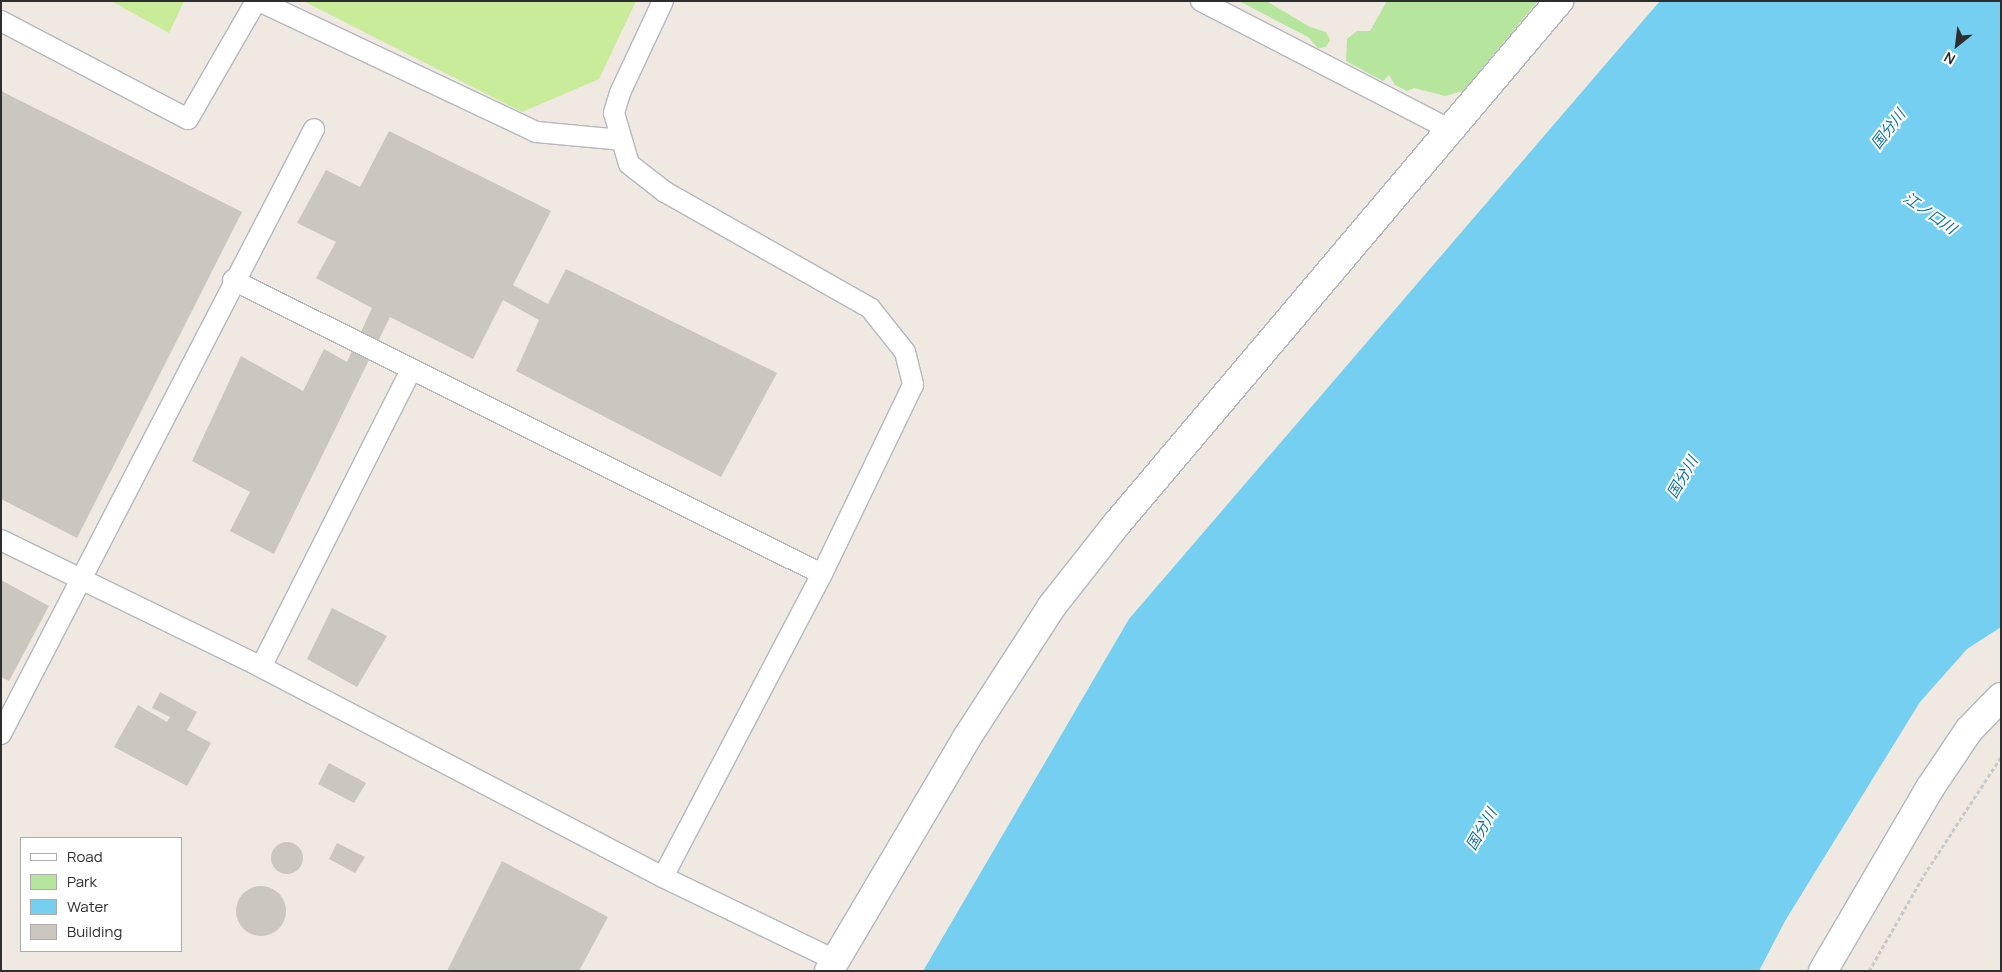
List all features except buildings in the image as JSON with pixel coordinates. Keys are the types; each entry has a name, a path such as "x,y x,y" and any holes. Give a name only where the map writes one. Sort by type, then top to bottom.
{"street":[{"path":"832,966 966,739 1052,606 1115,526 1559,1"},
{"path":"1823,971 1930,788 1970,730 2001,697"}],"lane":[{"path":"1,21 188,119 258,1 536,132 622,140"},
{"path":"663,1 620,93 614,112 629,164 665,192 870,308 905,352 913,385 822,574 663,877"},
{"path":"1201,1 1449,129"},
{"path":"1,734 233,280 314,129"},
{"path":"233,280 822,574"},
{"path":"261,667 411,370"},
{"path":"1,540 261,667 832,966"}],"path":[{"path":"1869,971 1924,875 2001,758"}],"green space":[{"path":"111,1 184,1 169,33"},
{"path":"303,1 636,1 599,79 522,112"},
{"path":"1239,1 1266,1 1310,27 1326,32 1330,40 1326,47 1318,48 1308,37"},
{"path":"1387,1 1538,1 1463,91 1445,96 1414,88 1407,91 1395,85 1389,75 1383,81 1346,61 1347,39 1357,31 1370,31"}],"water":[{"path":"1660,1 2001,1 2001,627 1967,649 1920,702 1785,921 1759,971 923,971 1129,619"}],"water label":[{"name":"国分川","path":"1888,129"},
{"name":"江ノ口川","path":"1930,213"},
{"name":"国分川","path":"1682,477"},
{"name":"国分川","path":"1481,829"}]}
